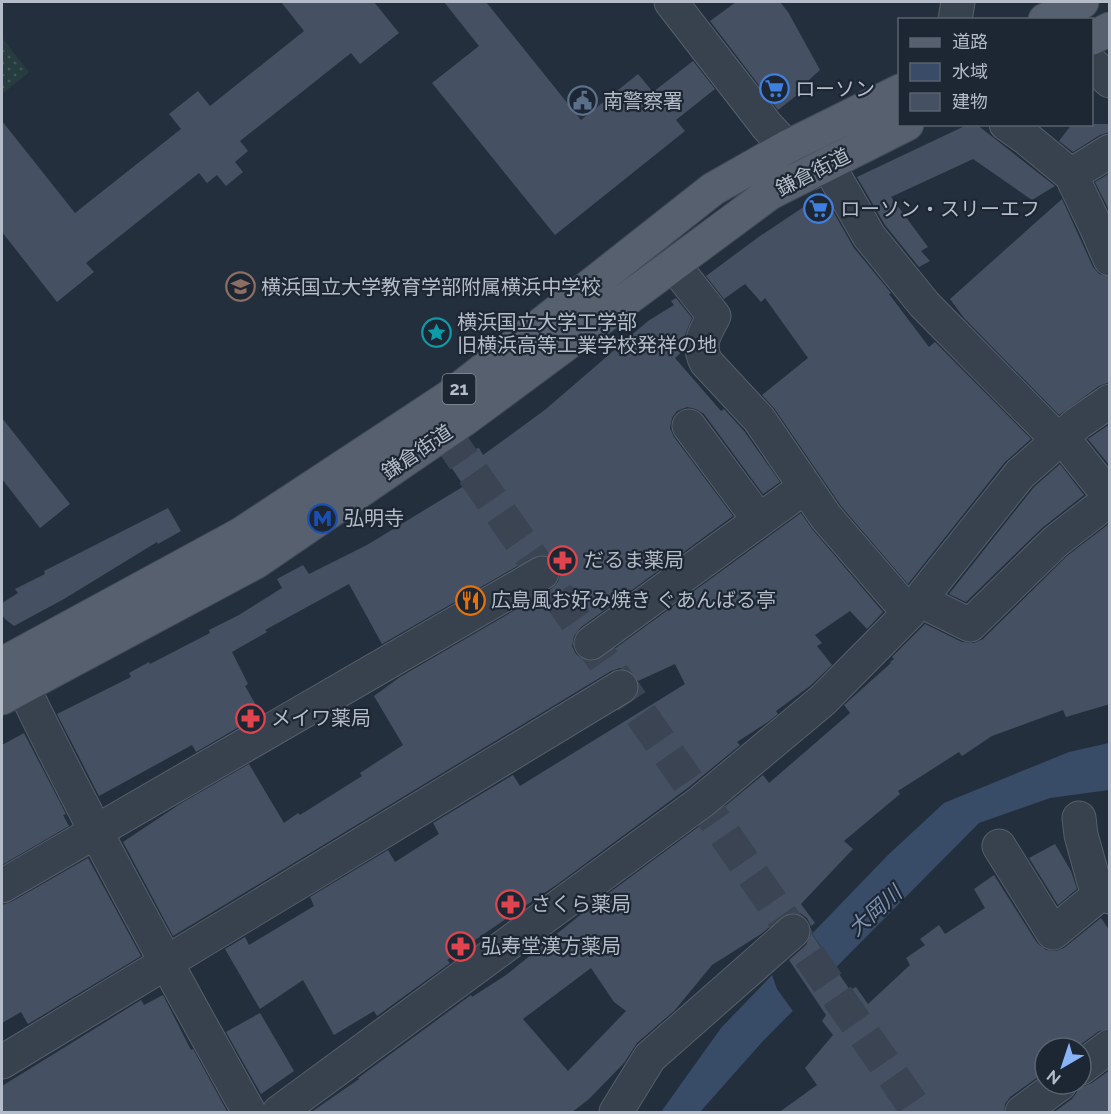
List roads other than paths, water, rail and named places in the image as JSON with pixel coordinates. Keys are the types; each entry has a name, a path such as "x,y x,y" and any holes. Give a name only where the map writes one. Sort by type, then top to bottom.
{"main road":[{"path":"1049,18 1082,2"},
{"path":"1093,38 1110,29"},
{"name":"鎌倉街道","path":"7,672 241,534 448,397 713,189 787,147 898,92"},
{"name":"鎌倉街道","path":"7,672 256,562 465,419 770,193 903,126"}],"street":[{"path":"671,2 767,126 787,147 820,169 869,236 924,304 1060,439 1110,498 1055,542 970,625 914,606 826,517 759,418 706,362 700,351 704,333 714,316 673,264"},
{"path":"955,18 958,2"},
{"path":"1093,65 1110,81"},
{"path":"1009,126 1071,175 1110,260"},
{"path":"1071,175 1110,151"},
{"path":"279,1113 701,802 823,700 914,606 1020,474 1078,423 1110,401"},
{"path":"689,426 759,520"},
{"path":"591,643 805,487"},
{"path":"2,886 542,573"},
{"path":"7,672 249,1113"},
{"path":"2,1062 621,687"},
{"path":"999,846 1053,933 1107,894 1095,882 1078,818"},
{"path":"616,1113 650,1057 793,931"},
{"path":"1093,1059 1110,1046"},
{"path":"1022,1113 1044,1096"}],"water":[{"name":"大岡川","path":"1109,743 1109,790 1050,798 979,823 763,1041 700,1112 661,1112 721,1028 888,855 944,803 1069,752"}],"tunnel":[{"path":"445,433 918,1112"}],"place":[{"name":"ローソン","path":"774,89"},
{"name":"南警察署","path":"582,101"},
{"name":"ローソン・スリーエフ","path":"819,209"},
{"name":"横浜国立大学教育学部附属横浜中学校","path":"240,287"},
{"name":"横浜国立大学工学部 旧横浜高等工業学校発祥の地","path":"436,333"},
{"name":"弘明寺","path":"323,518"},
{"name":"だるま薬局","path":"563,560"},
{"name":"広島風お好み焼き ぐあんばる亭","path":"470,600"},
{"name":"メイワ薬局","path":"250,718"},
{"name":"さくら薬局","path":"510,904"},
{"name":"弘寿堂漢方薬局","path":"460,946"}]}
